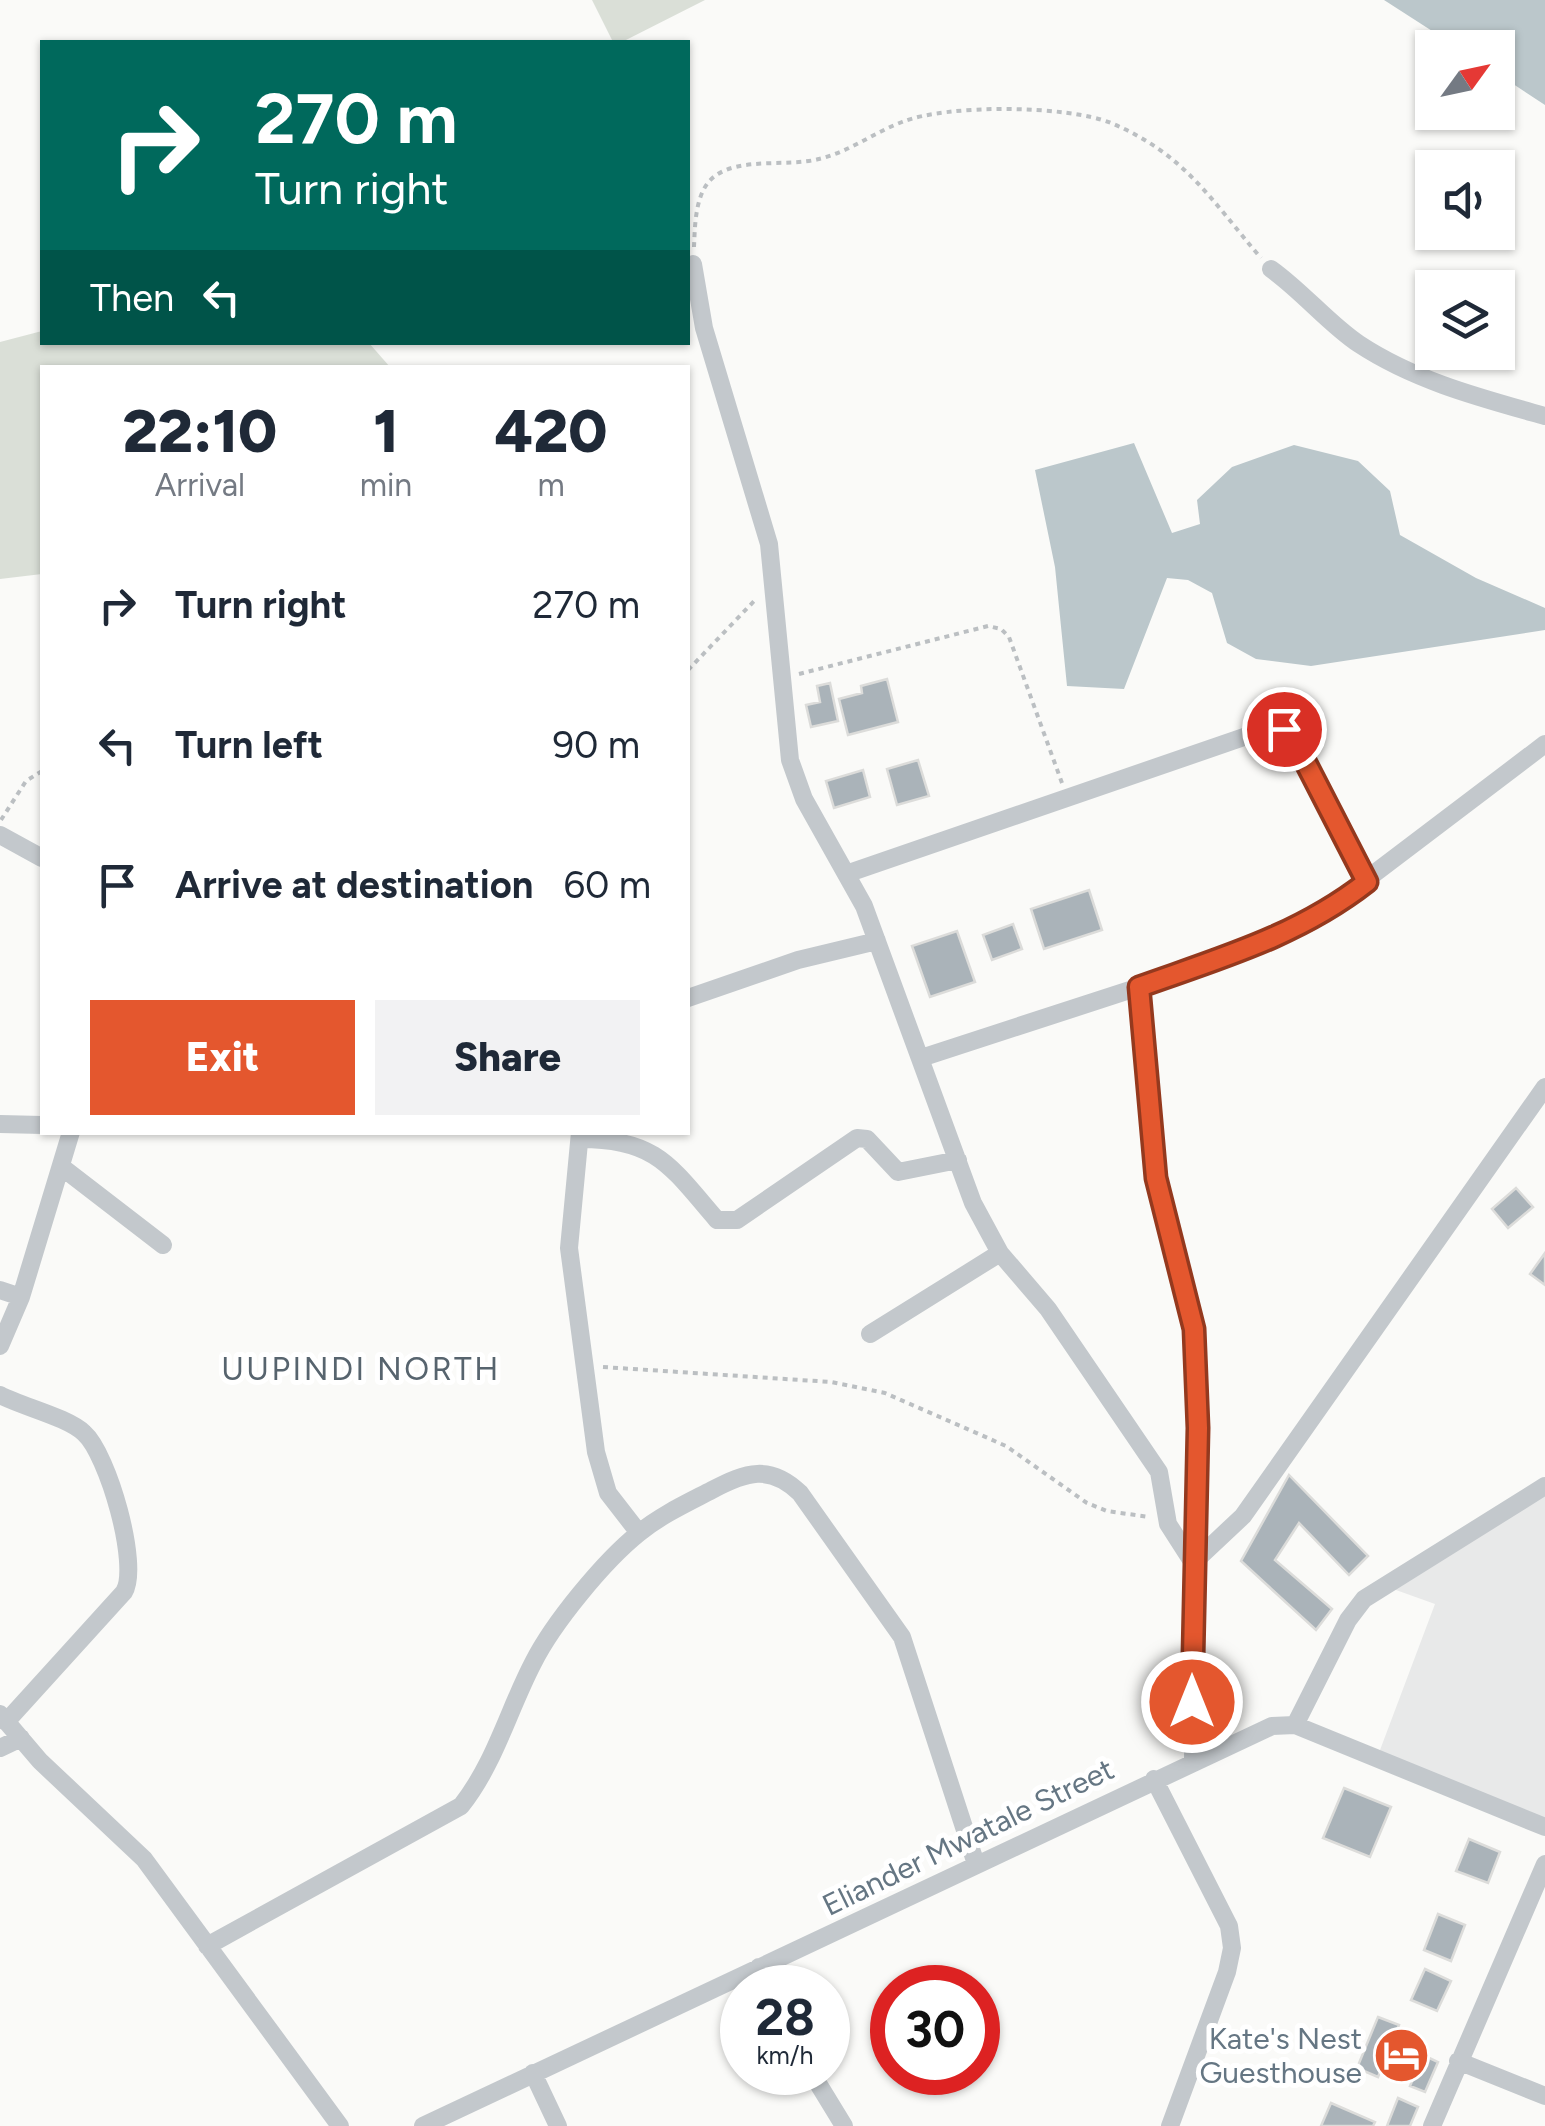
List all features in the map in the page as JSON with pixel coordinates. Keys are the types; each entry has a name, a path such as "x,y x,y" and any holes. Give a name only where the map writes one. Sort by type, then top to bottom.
{"street":[{"path":"693,264 704,328 756,492 772,582 790,760 817,826 846,874 877,941 972,1203 1000,1253 1048,1308 1159,1472 1168,1524 1193,1563"},
{"path":"1271,269 1308,296 1355,342 1398,367 1464,394 1545,416"},
{"path":"846,874 1273,727 1284,729 1293,738 1367,882"},
{"path":"921,1058 1139,987 1309,924 1545,744"},
{"path":"0,835 40,857"},
{"path":"690,997 824,952 877,941"},
{"path":"1139,987 1156,1178 1194,1329 1198,1428 1193,1759"},
{"path":"1193,1563 1243,1516 1545,1087"},
{"path":"0,1124 40,1125"},
{"path":"0,1346 21,1297 71,1135"},
{"path":"639,1533 617,1507 601,1477 569,1248 581,1136 648,1148 670,1164 717,1220 726,1222 737,1220 858,1138 868,1139 898,1172 958,1160"},
{"path":"63,1168 162,1246"},
{"path":"870,1334 1000,1253"},
{"path":"0,1290 21,1297"},
{"path":"0,1395 70,1424 97,1448 116,1502 130,1572 124,1592 3,1718 144,1859 340,2126"},
{"path":"207,1946 461,1806 480,1782 534,1661 620,1550 639,1533 744,1473 785,1478 800,1493 902,1637 976,1864"},
{"path":"1545,1486 1364,1599 1348,1620 1296,1726 1545,1827"},
{"name":"Eliander Mwatale Street","path":"763,1965 1193,1759 1272,1726 1296,1726"},
{"path":"0,1748 21,1738"},
{"path":"1154,1778 1228,1926 1232,1948 1228,1972 1170,2126"},
{"path":"1432,2126 1545,1864"},
{"name":"Eliander Mwatale Street","path":"424,2126 720,1985"},
{"path":"1458,2061 1545,2096"},
{"path":"533,2073 558,2126"},
{"path":"825,2095 844,2126"}],"path":[{"path":"693,264 702,193 713,177 730,169 819,160 903,121 930,114 1064,110 1110,123 1152,145 1194,175 1271,269"},
{"path":"690,668 772,582"},
{"path":"781,678 988,626 1001,628 1010,637 1066,797"},
{"path":"0,821 26,781 40,772"},
{"path":"585,1366 832,1382 885,1392 1006,1446 1097,1507 1138,1513 1168,1524"}],"shaded area":[{"path":"592,0 705,0 626,40 612,40"},
{"path":"1384,0 1545,0 1545,105 1515,85 1515,30 1431,30"},
{"path":"40,332 40,345 371,345 388,365 40,365 40,574 0,579 0,342"},
{"path":"1134,443 1172,533 1200,524 1197,500 1232,467 1294,445 1358,461 1390,491 1400,535 1476,578 1545,608 1545,630 1311,666 1256,659 1227,643 1212,593 1188,580 1167,578 1124,689 1067,686 1055,567 1035,470"},
{"path":"1545,1486 1545,1827 1377,1758 1435,1604 1382,1585"}],"building":[{"path":"887,679 898,722 848,735 839,699 862,693 861,686"},
{"path":"830,683 838,721 811,727 806,705 820,702 817,686"},
{"path":"918,760 929,796 897,805 887,769"},
{"path":"863,770 870,797 834,808 826,781"},
{"path":"1089,890 1102,930 1044,949 1031,909"},
{"path":"1013,924 1022,949 992,960 983,935"},
{"path":"957,931 975,982 930,997 912,946"},
{"path":"1516,1188 1533,1207 1508,1228 1492,1209"},
{"path":"1545,1253 1545,1285 1530,1274"},
{"path":"1289,1475 1368,1556 1349,1575 1299,1523 1275,1560 1332,1609 1316,1630 1241,1561"},
{"path":"1344,1788 1391,1807 1370,1857 1323,1838"},
{"path":"1469,1839 1500,1852 1488,1883 1456,1871"},
{"path":"1438,1914 1465,1925 1451,1961 1424,1950"},
{"path":"1425,1969 1451,1981 1437,2011 1411,2000"},
{"path":"1378,2017 1399,2025 1378,2077 1357,2068"},
{"path":"1423,2055 1438,2062 1425,2092 1410,2086"},
{"path":"1398,2098 1418,2107 1410,2126 1387,2126"},
{"path":"1331,2103 1375,2122 1373,2126 1321,2126"}],"place":[{"name":"Kate's Nest Guesthouse","path":"1401,2055"}],"district":[{"name":"UUPINDI NORTH","path":"361,1369"}],"route":[{"path":"1192,1702 1198,1428 1194,1329 1156,1178 1139,987 1309,924 1367,882 1293,738 1284,729"}]}
